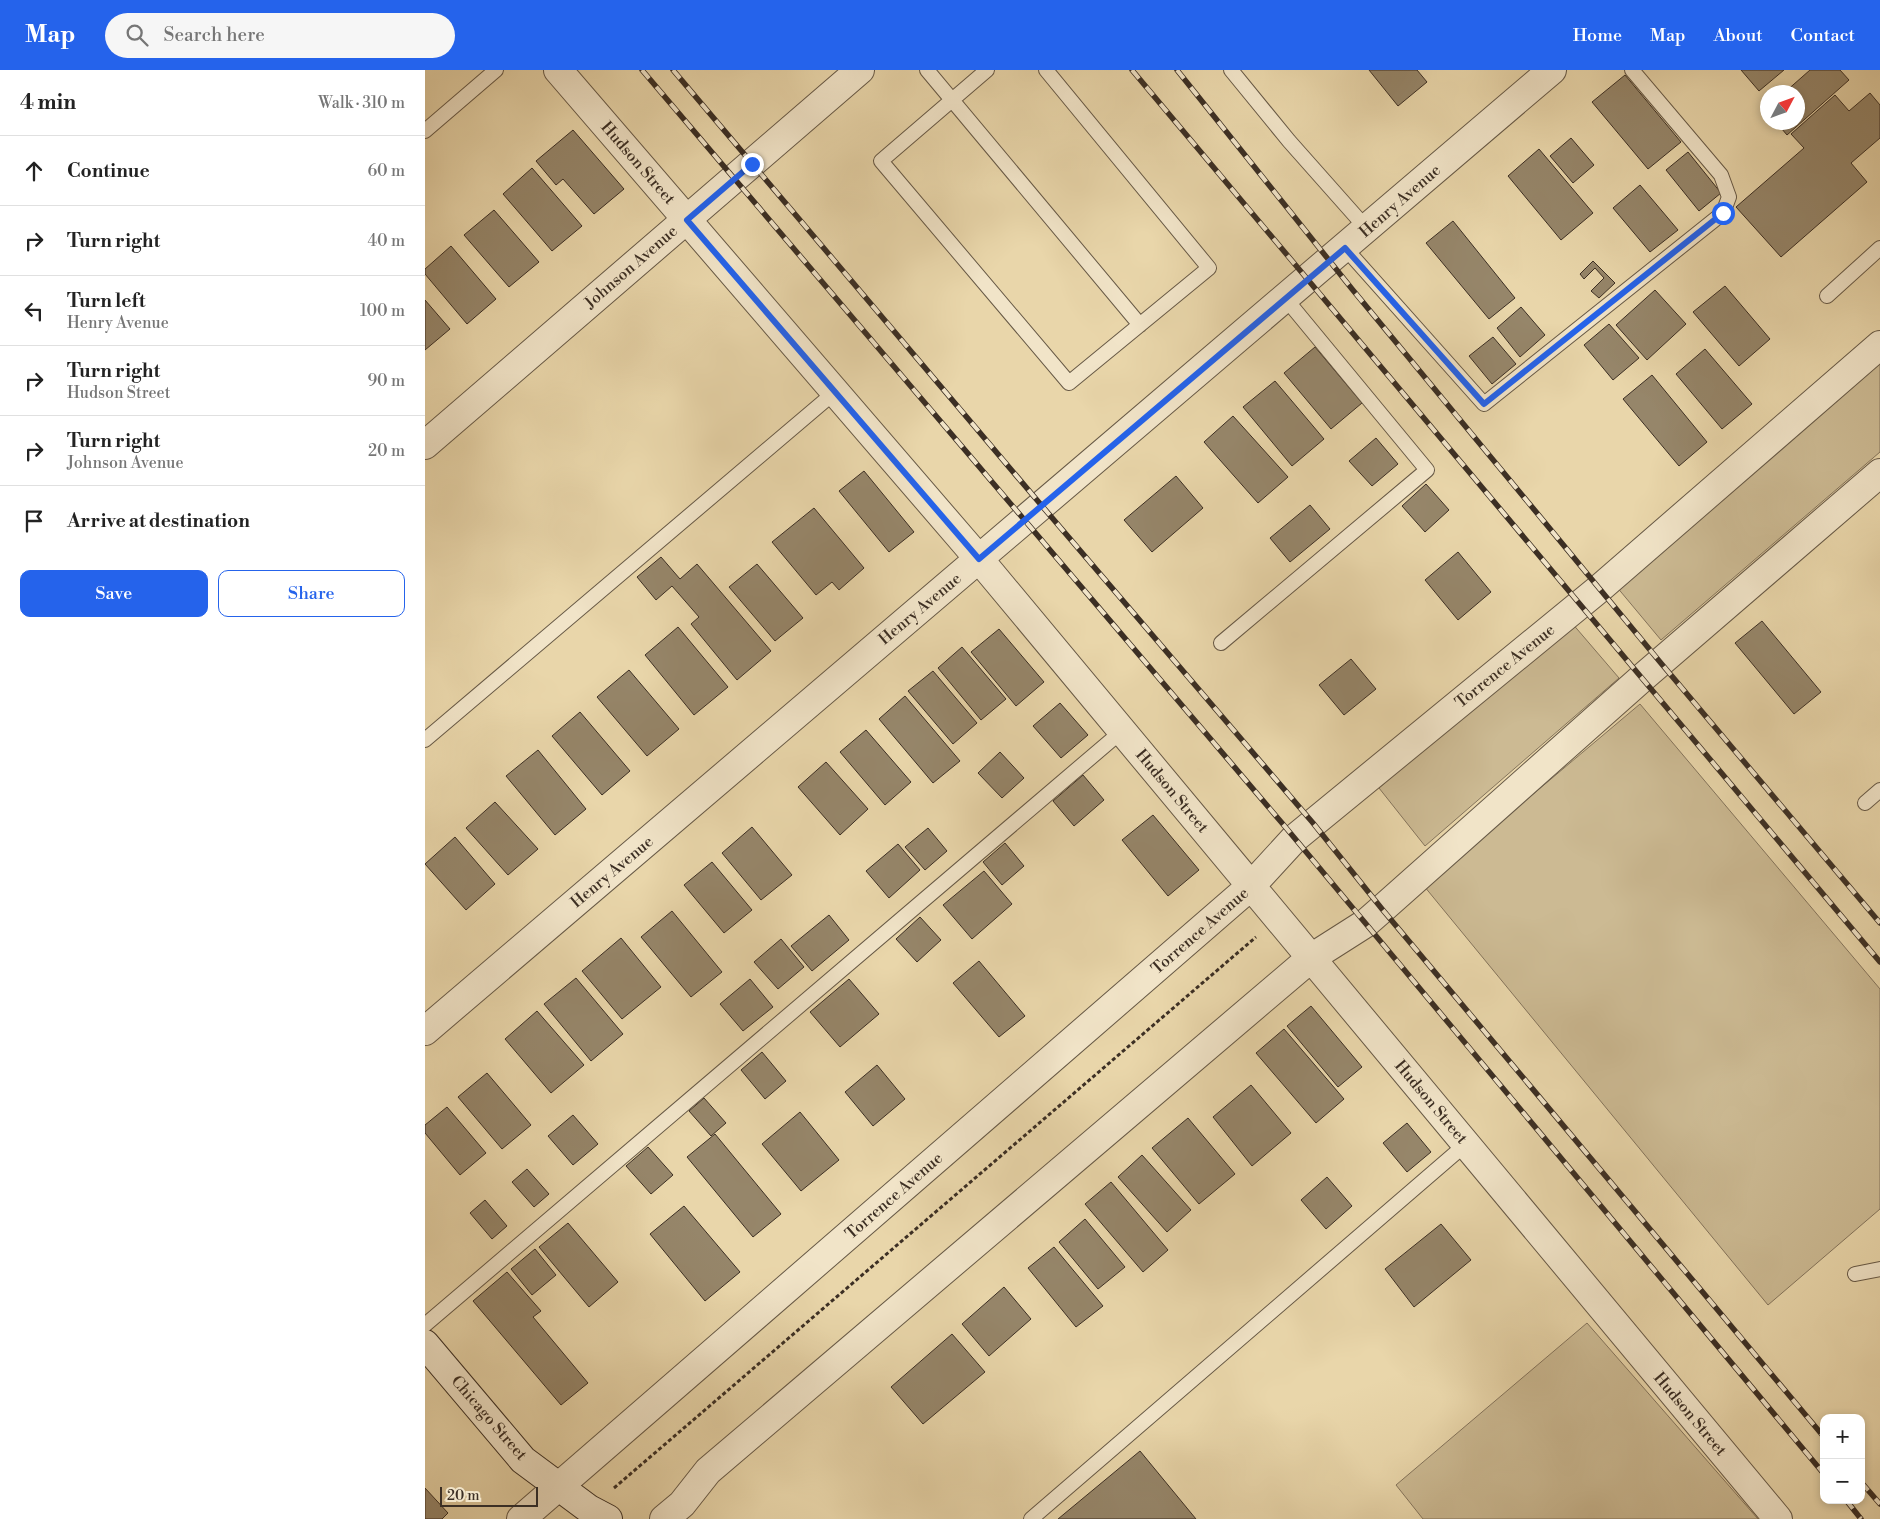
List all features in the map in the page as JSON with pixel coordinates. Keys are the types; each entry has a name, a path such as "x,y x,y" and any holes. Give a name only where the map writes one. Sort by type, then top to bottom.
{"street":[{"name":"Hudson Street","path":"558,70 979,559 1778,1519"},
{"name":"Johnson Avenue","path":"425,445 860,70"},
{"name":"Henry Avenue","path":"425,1031 1552,70"},
{"name":"Torrence Avenue","path":"521,1519 1251,886 1295,838 1581,604 1880,345"},
{"path":"664,1519 682,1504 708,1471 1311,958 1366,923 1383,909 1643,678 1880,473"},
{"name":"Chicago Street","path":"425,1344 523,1460 589,1510 608,1519"}],"lane":[{"path":"425,131 496,70"},
{"path":"927,70 1140,326"},
{"path":"987,70 881,160 1069,383 1209,268 1047,70"},
{"path":"1231,70 1289,141 1367,229"},
{"path":"1345,248 1484,404 1723,213 1729,197 1721,175 1632,70"},
{"path":"1827,296 1880,248"},
{"path":"1221,643 1427,470 1285,298"},
{"path":"425,740 835,392"},
{"path":"425,1325 1122,732"},
{"path":"1865,803 1880,790"},
{"path":"1031,1519 1466,1144"},
{"path":"1855,1274 1880,1269"}],"path":[{"path":"622,1481 1260,933"}],"shaded area":[{"path":"1880,358 1880,452 1661,640 1616,586"},
{"path":"1571,622 1619,678 1425,846 1379,788"},
{"path":"1640,704 1880,989 1880,1209 1768,1305 1424,886"},
{"path":"1587,1323 1758,1519 1423,1519 1396,1485"}],"building":[{"path":"1369,70 1417,70 1427,82 1398,106"},
{"path":"1741,70 1784,70 1766,85 1760,85 1759,91"},
{"path":"1810,70 1840,70 1849,80 1805,119 1805,85 1793,85"},
{"path":"1625,75 1681,142 1648,169 1592,102"},
{"path":"1870,93 1880,105 1880,138 1851,163 1867,182 1781,257 1736,207 1804,148 1791,134 1796,130 1805,130 1805,122 1835,95 1849,111"},
{"path":"573,130 624,189 594,214 563,179 556,185 536,161"},
{"path":"1783,130 1793,130 1787,135"},
{"path":"1571,138 1594,165 1573,183 1550,156"},
{"path":"1539,149 1593,213 1561,240 1508,176"},
{"path":"1688,152 1721,193 1699,211 1666,170"},
{"path":"532,168 582,226 552,251 503,194"},
{"path":"1640,185 1678,230 1650,252 1613,208"},
{"path":"494,210 539,262 509,287 464,235"},
{"path":"1453,221 1515,298 1489,319 1426,243"},
{"path":"451,246 496,299 467,324 425,274 425,269"},
{"path":"1593,261 1615,283 1599,298 1591,291 1604,278 1595,268 1584,279 1580,274"},
{"path":"1725,286 1770,339 1739,366 1693,312"},
{"path":"1655,290 1686,324 1647,360 1616,325"},
{"path":"425,300 450,329 425,350"},
{"path":"1521,307 1545,335 1520,357 1497,328"},
{"path":"1609,324 1639,358 1613,380 1584,345"},
{"path":"1493,337 1516,364 1492,384 1469,356"},
{"path":"1315,347 1362,403 1331,429 1284,373"},
{"path":"1705,349 1752,404 1722,429 1676,374"},
{"path":"1652,375 1707,442 1679,466 1623,399"},
{"path":"1275,381 1324,439 1292,466 1243,407"},
{"path":"1233,416 1288,477 1258,503 1204,442"},
{"path":"1376,438 1398,464 1372,486 1349,461"},
{"path":"864,471 914,532 889,552 839,491"},
{"path":"1176,476 1203,508 1152,552 1124,520"},
{"path":"1426,484 1449,510 1425,532 1402,506"},
{"path":"1310,505 1330,529 1290,562 1270,538"},
{"path":"814,508 864,568 839,590 832,582 816,595 772,542"},
{"path":"1458,552 1491,592 1458,620 1425,580"},
{"path":"661,557 680,579 697,564 771,651 737,680 691,624 699,617 672,586 656,600 637,577"},
{"path":"757,564 803,618 775,641 729,587"},
{"path":"1762,621 1821,692 1794,714 1735,643"},
{"path":"678,627 728,687 694,715 645,655"},
{"path":"999,629 1044,682 1016,706 971,652"},
{"path":"962,647 1006,699 981,720 938,668"},
{"path":"1351,659 1376,689 1344,715 1319,685"},
{"path":"629,670 679,729 647,756 597,697"},
{"path":"933,671 977,723 953,744 908,691"},
{"path":"905,696 960,761 933,783 879,719"},
{"path":"1060,703 1088,735 1061,758 1033,726"},
{"path":"580,712 630,771 602,795 552,736"},
{"path":"866,730 911,782 885,805 840,752"},
{"path":"538,750 586,809 555,835 506,776"},
{"path":"1000,752 1024,778 1002,798 978,773"},
{"path":"826,762 868,809 840,835 798,787"},
{"path":"1083,775 1104,800 1074,826 1053,801"},
{"path":"495,802 538,849 508,875 466,828"},
{"path":"1153,815 1199,870 1168,896 1122,840"},
{"path":"752,827 792,875 761,900 722,853"},
{"path":"928,828 947,851 925,870 905,847"},
{"path":"455,837 495,884 466,910 425,864"},
{"path":"1005,843 1024,866 1002,885 983,862"},
{"path":"898,844 920,870 889,898 866,871"},
{"path":"712,862 752,910 724,933 684,885"},
{"path":"984,871 1012,904 972,939 943,905"},
{"path":"672,911 722,972 691,997 641,937"},
{"path":"829,915 849,940 812,971 791,946"},
{"path":"920,917 941,940 917,962 896,939"},
{"path":"621,938 661,987 622,1019 582,971"},
{"path":"781,939 804,967 778,989 754,962"},
{"path":"979,961 1025,1016 999,1037 953,983"},
{"path":"576,978 623,1034 591,1061 544,1004"},
{"path":"750,979 773,1007 743,1031 720,1004"},
{"path":"849,979 879,1014 840,1047 810,1012"},
{"path":"1311,1006 1362,1067 1338,1087 1287,1026"},
{"path":"537,1011 584,1065 551,1093 505,1039"},
{"path":"1284,1029 1344,1099 1316,1123 1256,1053"},
{"path":"762,1052 786,1081 765,1099 741,1070"},
{"path":"877,1065 905,1099 873,1126 845,1092"},
{"path":"487,1073 531,1125 502,1149 458,1097"},
{"path":"1251,1085 1291,1133 1252,1166 1213,1117"},
{"path":"704,1098 726,1123 711,1136 689,1111"},
{"path":"447,1107 486,1153 460,1175 425,1133 425,1125"},
{"path":"800,1112 839,1160 801,1191 762,1144"},
{"path":"573,1115 598,1144 573,1165 548,1136"},
{"path":"1188,1118 1235,1174 1199,1204 1152,1148"},
{"path":"1407,1123 1431,1152 1407,1172 1383,1143"},
{"path":"715,1134 781,1214 753,1237 687,1157"},
{"path":"648,1147 673,1175 651,1194 626,1166"},
{"path":"1142,1155 1191,1210 1167,1232 1118,1177"},
{"path":"527,1169 549,1194 534,1207 512,1182"},
{"path":"1327,1177 1352,1206 1326,1229 1301,1200"},
{"path":"1111,1182 1168,1250 1143,1272 1085,1204"},
{"path":"485,1200 507,1226 492,1239 470,1213"},
{"path":"684,1206 740,1272 705,1301 650,1234"},
{"path":"1085,1219 1125,1267 1098,1289 1059,1242"},
{"path":"568,1223 618,1282 589,1307 539,1247"},
{"path":"1441,1224 1471,1260 1414,1307 1385,1269"},
{"path":"1054,1247 1103,1306 1076,1327 1028,1268"},
{"path":"535,1249 556,1275 532,1295 511,1269"},
{"path":"507,1272 541,1311 533,1317 588,1383 561,1405 473,1301"},
{"path":"1004,1287 1031,1319 989,1356 962,1324"},
{"path":"952,1334 985,1372 923,1424 891,1387"},
{"path":"1140,1451 1196,1519 1058,1519"},
{"path":"425,1488 448,1513 442,1519 425,1519"}],"railway":[{"path":"642,70 1282,823 1820,1469"},
{"path":"673,70 1313,823 1382,909 1820,1432"},
{"path":"1132,70 1880,962"},
{"path":"1177,70 1352,289 1660,662 1880,923"},
{"path":"1865,1487 1880,1504"},
{"path":"1849,1504 1861,1519"}],"route":[{"path":"752,164 687,220 979,559 1345,248 1484,404 1723,213"}]}
